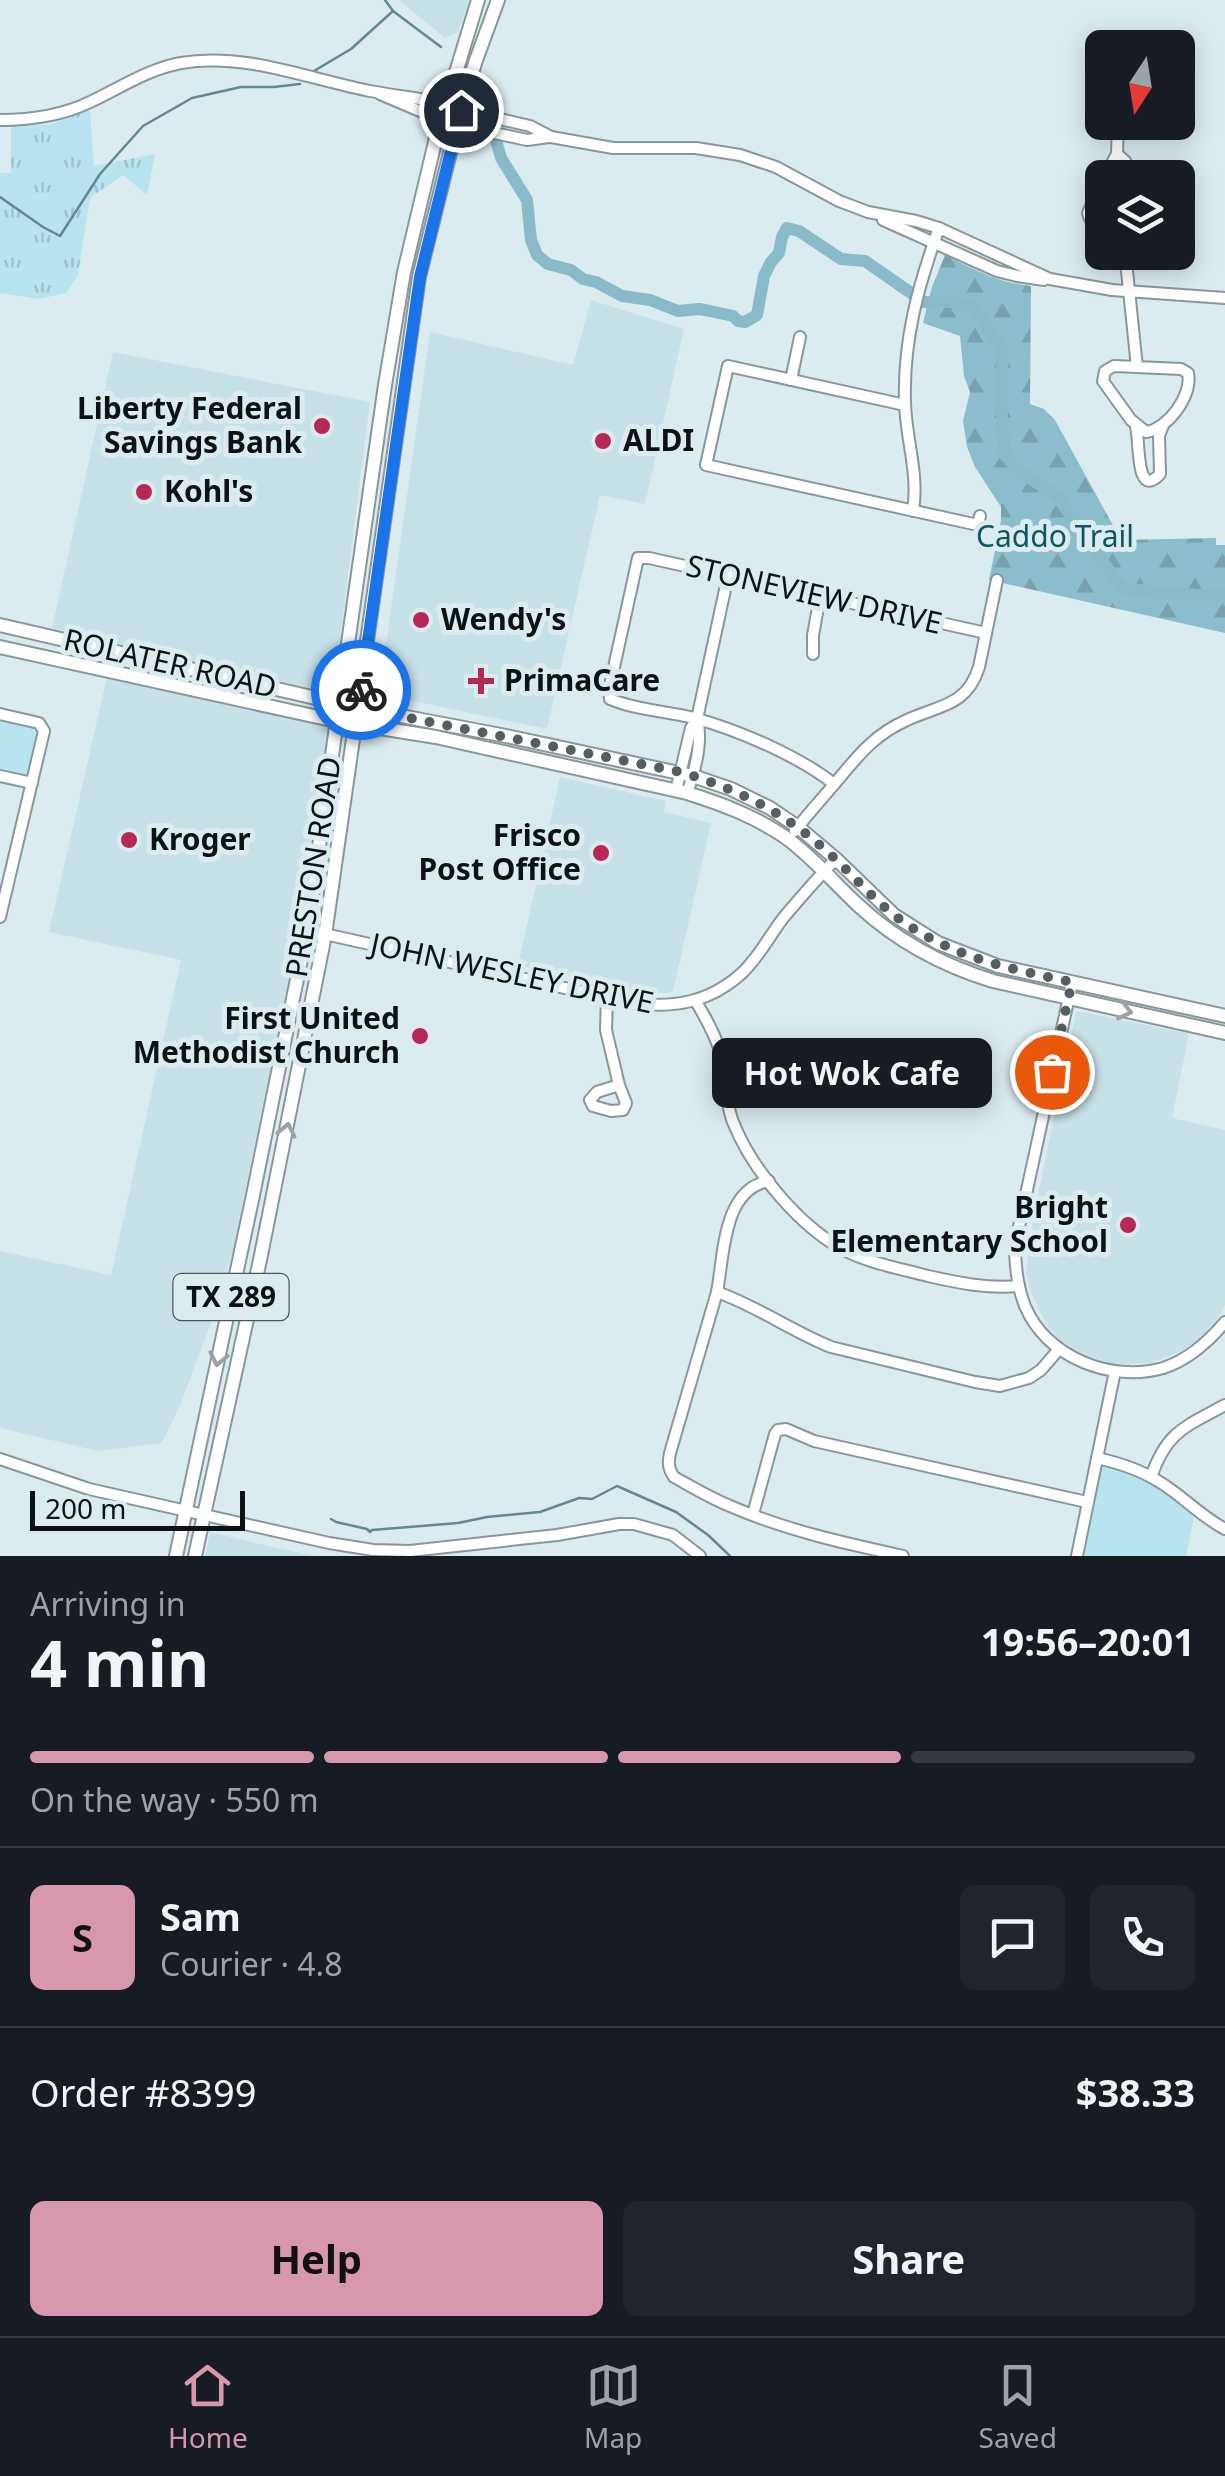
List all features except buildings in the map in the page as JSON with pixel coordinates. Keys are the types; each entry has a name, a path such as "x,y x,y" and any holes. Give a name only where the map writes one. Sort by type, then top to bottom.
{"main road":[{"name":"PRESTON ROAD","path":"176,1556 307,930 385,385 417,212 478,0"},
{"name":"PRESTON ROAD","path":"196,1556 325,934 424,254 459,118 498,0"},
{"path":"446,104 459,118"},
{"path":"441,120 459,118"},
{"path":"397,318 413,320"},
{"path":"364,536 382,540"},
{"name":"ROLATER ROAD","path":"0,625 359,708 687,774 731,788 798,827 894,915 933,939 998,966 1225,1016"},
{"name":"ROLATER ROAD","path":"0,647 336,721 436,737 722,804 788,840 825,870 859,906 926,953 966,972 1225,1033"},
{"path":"120,674 124,654"},
{"path":"214,694 217,675"},
{"path":"501,752 506,736"},
{"path":"574,768 578,752"},
{"path":"926,953 933,939"}],"street":[{"path":"0,120 61,114 151,71 206,60 234,60 446,104"},
{"path":"375,92 441,120"},
{"path":"459,118 527,140 550,136 613,148 696,148 740,156 784,172 839,201 998,270 1050,279"},
{"path":"1114,160 1117,140"},
{"path":"1117,154 1124,160"},
{"path":"870,212 939,228 1050,279 1085,287 1225,298"},
{"path":"912,511 916,493 905,405 906,352 912,316 939,228"},
{"path":"1127,270 1137,367"},
{"path":"791,380 800,337"},
{"path":"905,405 728,366 706,465 978,525 980,516"},
{"path":"1114,366 1137,367 1179,369 1188,373 1190,383 1159,436 1160,474 1151,481 1141,474 1137,428 1102,381 1104,371 1114,366"},
{"path":"1132,420 1148,433 1167,421"},
{"name":"STONEVIEW DRIVE","path":"696,719 610,699 636,562 641,556 986,633"},
{"path":"681,792 700,732 696,719 728,576"},
{"path":"788,840 866,746 904,721 952,703 968,692 975,680 997,580"},
{"path":"814,654 812,635 820,597"},
{"path":"0,714 43,727 0,918"},
{"path":"696,719 790,756 834,784"},
{"path":"0,776 32,783"},
{"name":"JOHN WESLEY DRIVE","path":"307,930 663,1007 710,994 742,972 836,859"},
{"path":"1072,982 1015,1244 1015,1268 1026,1308 1036,1325 1060,1349 1078,1361 1115,1371 1163,1368 1190,1354 1225,1322"},
{"path":"607,997 606,1030 619,1085"},
{"path":"695,1000 720,1051 734,1126 768,1181 814,1230 847,1252 888,1266 987,1288 1019,1286"},
{"path":"768,1181 748,1191 730,1220 716,1292 670,1453 670,1472 732,1508 799,1531 903,1556"},
{"path":"716,1292 758,1308 831,1346 1000,1386 1029,1378 1060,1349"},
{"path":"1077,1556 1115,1371"},
{"path":"1151,1477 1167,1441 1225,1405"},
{"path":"753,1514 775,1434 786,1429 830,1445 1087,1502"},
{"path":"1097,1458 1119,1462 1151,1477 1225,1529"},
{"path":"0,1459 88,1488 373,1550 434,1549 634,1524 673,1534 695,1554"}],"shaded area":[{"path":"399,0 469,0 458,32 445,38"},
{"path":"591,300 684,329 645,504 600,495 547,729 379,694 430,332 573,365"},
{"path":"113,352 370,402 333,693 52,628"},
{"path":"107,677 331,724 296,916 288,983 232,1254 210,1325 162,1443 98,1451 0,1428 0,1251 111,1275 181,960 49,932"},
{"path":"560,777 666,801 664,812 711,823 673,992 647,994 518,965"},
{"name":"Bright Elementary School","path":"1076,1012 1189,1034 1172,1118 1225,1130 1225,1305 1200,1338 1182,1351 1150,1363 1112,1364 1077,1352 1058,1339 1045,1322 1026,1273 1033,1219"},
{"path":"210,1532 277,1548 315,1556 205,1556"}],"green space":[{"path":"90,110 94,166 155,154 147,195 123,175 90,198 78,275 66,293 39,299 0,293 0,173 11,173 11,127 48,125"},
{"name":"Caddo Trail","path":"945,255 997,279 1031,286 1030,404 1044,409 1055,420 1121,540 1216,538 1216,545 1225,545 1225,633 989,580 1001,507 967,447 963,421 970,392 964,376 960,336 923,323"},
{"path":"0,718 35,727 39,734 27,776 0,772"},
{"path":"1105,1465 1157,1486 1194,1517 1186,1556 1084,1556"}],"waterway":[{"path":"385,0 393,11 441,47"},
{"path":"314,71 351,49 393,11"},
{"path":"0,197 60,236 100,174 143,126 192,98 241,87 300,84"},
{"path":"496,140 501,158 527,200 531,240 537,255 548,264 571,270 622,296 650,300 678,311 710,311 745,322 757,315 764,276 779,253 787,228 799,231 841,259 865,261 924,302 952,302 975,308 1003,351 1001,404 1005,455 1020,472 1057,496 1121,587 1225,596"},
{"path":"331,1519 370,1532 458,1523 540,1512 579,1498 592,1499 617,1486 676,1512 730,1556"}],"way so far":[{"path":"361,690 359,708 681,772 731,788 770,808 836,859 894,915 938,942 998,966 1072,982 1052,1072"}],"place":[{"name":"Liberty Federal Savings Bank","path":"322,426"},
{"name":"ALDI","path":"603,441"},
{"name":"Kohl's","path":"144,492"},
{"name":"Wendy's","path":"421,620"},
{"name":"PrimaCare","path":"481,681"},
{"name":"Kroger","path":"129,840"},
{"name":"Frisco Post Office","path":"601,853"},
{"name":"First United Methodist Church","path":"420,1036"},
{"name":"Hot Wok Cafe","path":"1052,1072"},
{"name":"Bright Elementary School","path":"1128,1225"}],"route":[{"path":"361,690 420,277 461,110"}]}
